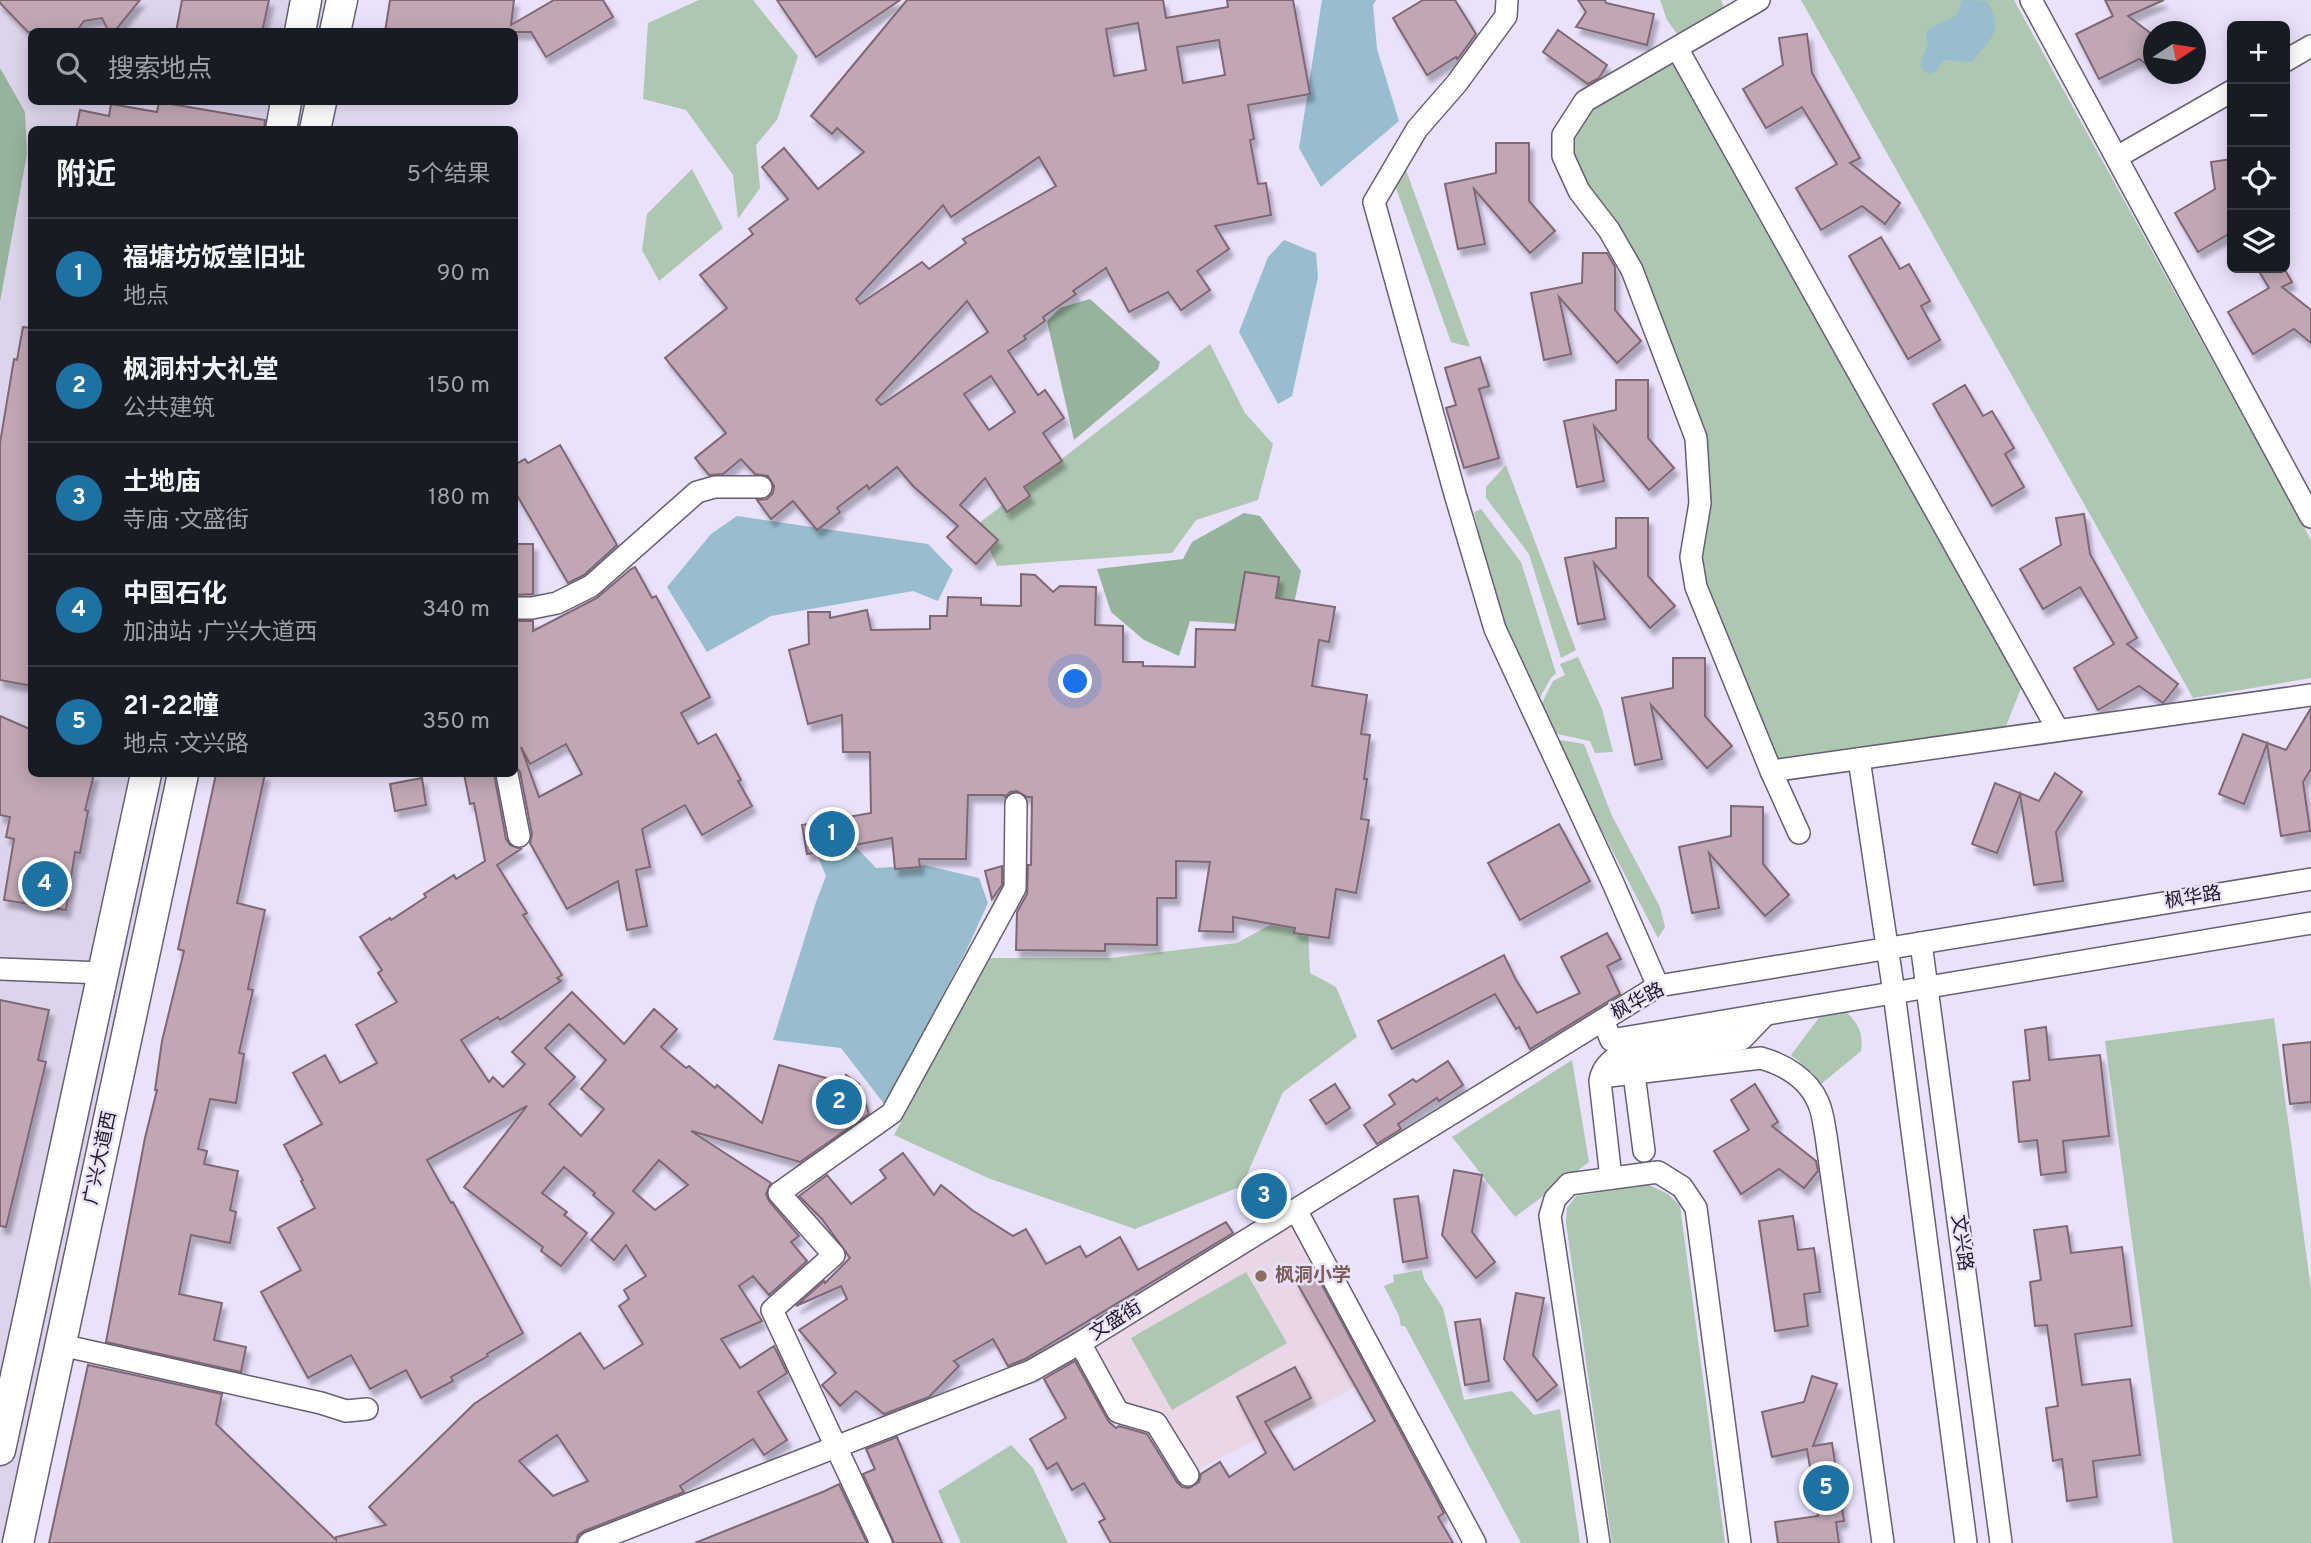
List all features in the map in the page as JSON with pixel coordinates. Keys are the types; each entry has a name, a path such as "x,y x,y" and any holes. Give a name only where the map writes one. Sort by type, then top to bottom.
{"highway":[{"path":"301,28 306,0"},
{"path":"336,28 342,0"},
{"path":"282,126 285,105"},
{"path":"316,126 320,105"},
{"name":"广兴大道西","path":"0,1450 145,777"},
{"name":"广兴大道西","path":"18,1543 182,777"}],"street":[{"path":"1507,0 1506,16 1457,83 1417,129 1374,202 1495,629 1658,986"},
{"path":"1759,0 1585,102 1563,135 1563,156 1579,191 1609,230 1632,270 1696,439 1700,503 1692,557 1696,587 1799,833"},
{"path":"2031,0 2311,517"},
{"path":"2290,58 2311,46"},
{"path":"1677,48 2058,730"},
{"path":"2117,157 2227,94"},
{"path":"518,608 557,603 591,586 697,492 715,487 761,487"},
{"path":"1771,771 2311,695"},
{"name":"文兴路","path":"1859,759 1894,993 1966,1543"},
{"path":"508,777 519,836"},
{"path":"881,1543 772,1310 834,1255 779,1193 892,1114 1015,888 1016,804"},
{"name":"枫华路","path":"2311,879 1658,986 1603,1020 1611,1040 2311,923"},
{"name":"文兴路","path":"1921,943 2001,1543"},
{"path":"0,969 103,973"},
{"path":"1611,1178 1601,1077 1607,1064 1616,1057 1742,1040 1766,1014"},
{"name":"文盛街","path":"589,1543 1016,1378 1080,1343 1603,1020"},
{"path":"1601,1077 1761,1058 1780,1064 1803,1080 1819,1103 1826,1136 1883,1543"},
{"path":"1634,1073 1644,1151"},
{"path":"1599,1543 1550,1216 1555,1199 1569,1184 1658,1172 1682,1187 1696,1208 1740,1543"},
{"path":"1296,1210 1475,1543"},
{"path":"1080,1343 1118,1412 1156,1423 1188,1475"},
{"path":"61,1345 321,1403 346,1411 367,1409"}],"shaded area":[{"path":"0,0 342,0 336,28 28,28 28,105 320,105 316,126 28,126 28,777 182,777 18,1543 0,1543 0,302 27,154 0,68"},
{"name":"枫洞小学","path":"1296,1210 1385,1372 1188,1475 1156,1423 1118,1412 1080,1343"}],"green space":[{"path":"699,0 753,0 798,56 777,120 756,145 760,188 738,219 733,175 686,110 643,99 648,23"},
{"path":"1660,0 1721,0 1726,12 1680,38 1667,20"},
{"path":"1801,0 2014,0 2311,540 2311,678 2193,698"},
{"path":"1674,58 2021,688 2004,731 1776,763 1706,589 1702,557 1709,510 1705,438 1575,168 1569,147 1588,106"},
{"path":"0,68 25,112 27,154 0,302"},
{"path":"692,169 723,228 659,281 642,250 647,214"},
{"path":"1406,170 1470,347 1451,342 1397,191 1397,174"},
{"path":"1090,299 1160,362 1158,369 1074,440 1047,321 1060,308"},
{"path":"1210,344 1245,413 1273,444 1258,500 1196,520 1172,553 997,566 978,524"},
{"path":"1506,465 1576,650 1561,658 1529,554 1486,498 1486,487"},
{"path":"1481,509 1521,562 1556,673 1539,699 1497,611 1474,512"},
{"path":"1244,513 1260,516 1301,571 1289,627 1190,621 1179,656 1144,640 1111,612 1097,569 1183,559 1192,542"},
{"path":"1578,657 1602,709 1613,752 1595,753 1590,741 1553,733 1541,705 1553,681 1565,675 1560,664"},
{"path":"1554,739 1584,744 1612,816 1660,907 1665,927 1658,938"},
{"path":"1270,925 1308,930 1310,973 1336,987 1357,1037 1283,1092 1242,1186 1135,1229 988,1178 894,1135 987,958 1110,958 1237,943"},
{"path":"1842,1008 1858,1026 1861,1051 1820,1085 1813,1073 1791,1055 1824,1011"},
{"path":"2274,1018 2311,1289 2311,1543 2173,1543 2105,1041"},
{"path":"1572,1060 1589,1162 1515,1217 1452,1137"},
{"path":"1649,1185 1668,1194 1680,1206 1725,1543 1612,1543 1566,1223 1567,1208 1576,1196"},
{"path":"1422,1270 1424,1279 1443,1308 1464,1400 1512,1391 1534,1415 1560,1409 1580,1543 1521,1543 1405,1326 1401,1326 1384,1286 1394,1282 1393,1275"},
{"path":"1246,1272 1287,1343 1172,1410 1131,1338"},
{"path":"1011,1445 1033,1468 1068,1543 961,1543 938,1491"}],"water":[{"path":"1322,0 1376,0 1373,5 1377,49 1399,121 1321,187 1299,148"},
{"path":"1962,0 1987,1 1995,20 1993,34 1972,62 1944,60 1936,71 1930,74 1925,72 1921,65 1928,45 1927,31 1953,17"},
{"path":"1284,240 1316,253 1318,277 1292,396 1278,404 1239,332 1268,257"},
{"path":"737,516 928,544 953,570 938,601 913,591 771,616 707,652 667,587 711,534"},
{"path":"856,847 876,868 924,865 979,878 988,903 966,951 885,1105 841,1048 773,1040 826,876 817,855"}],"building":[{"path":"0,0 140,0 117,28 107,28 102,18 84,21 79,28 28,28 28,32"},
{"path":"182,0 269,0 263,28 177,28"},
{"path":"390,0 514,0 511,25 554,0 603,0 613,17 546,57 531,32 518,32 518,28 386,28"},
{"path":"777,0 900,0 816,57"},
{"path":"907,0 1163,0 1166,18 1228,7 1227,0 1293,0 1310,94 1248,105 1254,139 1250,140 1258,184 1266,183 1271,215 1215,226 1229,249 1197,271 1210,290 1181,310 1168,292 1129,312 1106,268 1073,291 1076,294 1043,317 1045,321 1008,351 1038,395 1045,390 1064,418 1043,433 1062,461 1024,487 1030,496 1007,512 985,478 960,505 998,540 976,564 947,537 958,526 913,486 897,467 869,489 867,485 837,508 840,512 817,530 793,501 771,519 757,500 767,499 773,493 774,486 768,476 755,474 741,459 723,474 709,475 695,458 726,433 665,358 727,308 700,275 753,234 749,229 788,199 762,167 784,148 818,189 864,152 837,128 832,134 811,116","holes":["1138,23 1146,70 1114,76 1106,29","1219,40 1225,75 1183,83 1177,47","1039,157 1056,186 963,239 966,243 929,269 922,262 860,304 856,299 943,205 951,217","967,301 988,332 881,405 876,400","991,376 1015,412 989,430 964,394"]},
{"path":"1423,0 1455,0 1476,34 1457,59 1456,57 1427,75 1393,18"},
{"path":"1578,0 1605,0 1606,3 1654,14 1647,45 1576,27 1586,12"},
{"path":"2105,0 2164,0 2128,16 2143,27 2143,62 2139,59 2099,79 2076,34 2113,16"},
{"path":"1558,30 1607,65 1599,78 1588,84 1543,52"},
{"path":"1807,34 1812,73 1860,158 1850,163 1900,203 1885,224 1862,206 1821,230 1796,188 1837,164 1802,107 1766,128 1743,89 1783,65 1779,38"},
{"path":"111,105 117,105 157,112 158,105 177,105 265,120 264,126 77,126 80,110 109,116"},
{"path":"1496,143 1529,143 1529,201 1555,231 1530,253 1474,189 1485,244 1458,249 1445,184 1496,173"},
{"path":"2227,160 2227,235 2198,252 2175,213 2215,189 2211,162"},
{"path":"1881,237 1900,269 1909,264 1930,301 1921,306 1940,340 1908,359 1849,256"},
{"path":"1583,253 1607,253 1615,267 1615,310 1641,341 1617,363 1559,297 1571,354 1544,360 1531,293 1582,283"},
{"path":"2260,273 2287,273 2292,282 2282,287 2311,310 2311,343 2294,329 2253,354 2228,312 2269,288"},
{"path":"23,327 28,328 28,685 0,680 0,443 14,359 17,360"},
{"path":"1480,357 1489,386 1479,389 1499,458 1464,468 1446,408 1456,405 1445,368"},
{"path":"1616,380 1648,380 1648,438 1674,468 1649,490 1594,426 1604,481 1577,487 1564,421 1616,410"},
{"path":"1965,385 1983,416 1992,411 2014,448 2005,454 2024,487 1992,506 1933,404"},
{"path":"560,445 617,545 584,575 568,583 518,497 518,463 525,459 528,463"},
{"path":"2084,514 2090,554 2137,638 2127,644 2178,684 2163,703 2139,686 2098,710 2074,668 2114,644 2080,587 2043,609 2020,569 2061,545 2056,518"},
{"path":"1616,518 1648,518 1648,576 1675,606 1650,628 1594,563 1605,619 1578,624 1565,558 1616,548"},
{"path":"518,544 533,544 533,594 518,595"},
{"path":"635,567 652,598 656,596 710,697 681,713 698,744 716,734 752,806 702,835 685,805 642,829 650,867 636,870 647,926 627,930 618,881 567,909 530,843 532,834 518,769 518,621 533,621 533,631 597,598","holes":["566,744 582,774 539,797 521,747 530,764"]},
{"path":"1245,572 1279,577 1276,598 1335,607 1329,642 1319,640 1312,686 1367,695 1361,734 1370,735 1361,819 1369,820 1356,893 1336,889 1329,938 1294,933 1295,928 1233,917 1233,932 1199,931 1210,862 1176,861 1176,898 1157,898 1157,945 1105,944 1105,951 1016,950 1017,912 1027,894 1028,865 1031,865 1032,797 1017,791 1010,792 1005,797 968,795 966,859 919,859 920,867 895,869 892,838 807,854 802,825 871,813 870,752 843,752 842,715 808,724 789,650 809,644 808,612 830,612 830,618 867,610 871,630 930,629 930,616 947,616 948,597 981,598 981,605 1021,606 1021,574 1035,575 1053,592 1060,586 1096,587 1095,625 1123,626 1123,662 1143,662 1143,666 1195,667 1196,629 1235,630"},
{"path":"1673,658 1705,658 1705,716 1732,746 1707,768 1651,705 1662,759 1635,765 1622,698 1673,688"},
{"path":"2311,708 2311,769 2303,782 2310,831 2281,836 2267,744 2244,804 2219,794 2243,734 2286,750"},
{"path":"0,716 28,728 28,777 93,777 85,810 88,811 80,853 75,852 66,910 4,900 14,839 6,837 10,817 0,815"},
{"path":"2055,773 2082,792 2056,832 2063,881 2034,885 2020,794 1997,853 1972,844 1995,783 2039,801"},
{"path":"215,777 264,777 237,903 265,910 248,989 253,990 239,1053 244,1054 236,1103 210,1099 198,1149 207,1151 204,1164 238,1171 230,1210 236,1212 230,1243 191,1235 179,1294 222,1303 214,1340 246,1347 241,1372 106,1342 145,1138 157,1090 162,1041 184,951 178,949"},
{"path":"465,777 495,777 506,839 510,845 521,849 497,865 527,913 523,915 562,975 557,978 561,981 500,1020 498,1017 461,1040 489,1082 493,1077 503,1087 525,1064 512,1052 572,992 624,1044 654,1009 677,1029 661,1047 715,1088 717,1085 762,1123 779,1065 844,1083 846,1075 859,1084 869,1114 800,1162 691,1131 771,1183 766,1194 769,1201 799,1236 791,1242 807,1261 769,1295 753,1276 739,1286 762,1321 721,1339 740,1368 774,1346 787,1373 758,1392 787,1440 764,1455 753,1439 680,1486 684,1492 584,1531 578,1535 576,1543 49,1543 88,1365 222,1394 216,1424 336,1540 336,1537 386,1525 369,1507 474,1404 580,1333 604,1369 643,1344 619,1306 629,1299 624,1290 646,1276 626,1245 614,1260 591,1240 614,1213 593,1195 595,1193 564,1167 542,1193 567,1212 564,1215 587,1233 561,1266 541,1251 543,1247 464,1187 527,1106 427,1160 451,1203 453,1202 523,1333 451,1377 453,1381 421,1398 406,1370 370,1389 351,1355 308,1378 261,1292 301,1270 278,1228 315,1208 284,1145 322,1124 293,1073 325,1055 340,1083 377,1063 356,1025 397,1002 378,973 382,970 360,937 426,897 424,894 454,875 456,879 485,861 474,803 470,804","holes":["569,1024 606,1060 581,1089 604,1109 581,1136 549,1104 575,1077 545,1048","659,1160 688,1185 655,1210 633,1191","557,1435 588,1481 553,1496 519,1461"]},
{"path":"422,778 426,805 395,811 390,784"},
{"path":"1731,806 1763,807 1763,864 1789,895 1765,916 1709,853 1719,908 1692,913 1679,847 1731,836"},
{"path":"1559,824 1590,881 1520,920 1488,863"},
{"path":"1002,866 1002,885 992,899 985,871"},
{"path":"1607,933 1621,959 1607,966 1620,994 1530,1049 1519,1027 1516,1029 1495,994 1392,1049 1378,1021 1504,955 1537,1013 1580,993 1561,957"},
{"path":"0,1000 49,1010 38,1060 46,1062 6,1227 0,1226"},
{"path":"2046,1027 2049,1060 2100,1055 2109,1136 2063,1141 2066,1172 2041,1175 2037,1140 2019,1142 2013,1082 2030,1080 2025,1030"},
{"path":"2311,1042 2311,1102 2290,1104 2283,1045"},
{"path":"1448,1061 1463,1085 1439,1101 1437,1098 1398,1124 1401,1129 1377,1144 1364,1125 1395,1104 1389,1095 1413,1079 1416,1082"},
{"path":"1335,1084 1350,1108 1326,1124 1310,1100"},
{"path":"1755,1084 1778,1122 1772,1126 1816,1161 1818,1171 1804,1188 1779,1169 1741,1194 1714,1151 1749,1130 1731,1100"},
{"path":"903,1153 934,1195 941,1185 972,1210 1013,1236 1026,1229 1046,1264 1080,1246 1086,1257 1120,1237 1138,1270 1226,1222 1233,1233 1025,1359 1008,1366 993,1339 954,1361 959,1366 929,1397 884,1414 856,1391 840,1406 822,1385 836,1373 799,1330 847,1299 841,1286 796,1306 850,1258 822,1219 799,1196 827,1175 851,1204 886,1178 880,1170"},
{"path":"1454,1170 1482,1175 1472,1232 1495,1262 1476,1278 1442,1235"},
{"path":"1418,1196 1427,1258 1403,1262 1394,1199"},
{"path":"1793,1216 1798,1250 1814,1248 1820,1292 1804,1294 1808,1326 1775,1331 1759,1221"},
{"path":"2067,1226 2071,1253 2122,1247 2132,1326 2075,1334 2082,1385 2130,1379 2140,1455 2093,1461 2097,1497 2067,1501 2062,1459 2053,1461 2046,1408 2058,1406 2047,1325 2035,1326 2030,1282 2041,1280 2034,1230"},
{"path":"1315,1272 1444,1513 1438,1517 1453,1543 1111,1543 1099,1522 1105,1519 1084,1483 1072,1490 1057,1463 1047,1469 1030,1439 1066,1418 1044,1379 1075,1361 1109,1422 1116,1428 1119,1426 1147,1434 1177,1482 1182,1487 1189,1488 1199,1482 1201,1474 1220,1462 1229,1477 1266,1453 1237,1397 1295,1367 1311,1398 1265,1422 1294,1470 1375,1421 1297,1283"},
{"path":"1516,1293 1544,1298 1533,1355 1557,1385 1537,1401 1504,1359"},
{"path":"1480,1319 1489,1381 1465,1385 1455,1322"},
{"path":"1812,1376 1837,1384 1813,1446 1832,1443 1844,1521 1836,1522 1839,1543 1778,1543 1775,1522 1818,1516 1807,1449 1772,1457 1762,1412 1804,1402"},
{"path":"897,1437 942,1543 894,1543 863,1474 875,1469 866,1449"},
{"path":"839,1484 867,1543 695,1543 825,1491"}],"place":[{"name":"福塘坊饭堂旧址","path":"832,834"},
{"name":"中国石化","path":"45,884"},
{"name":"枫洞村大礼堂","path":"839,1102"},
{"name":"土地庙","path":"1264,1196"},
{"name":"枫洞小学","path":"1261,1276"},
{"name":"21-22幢","path":"1826,1488"}]}
